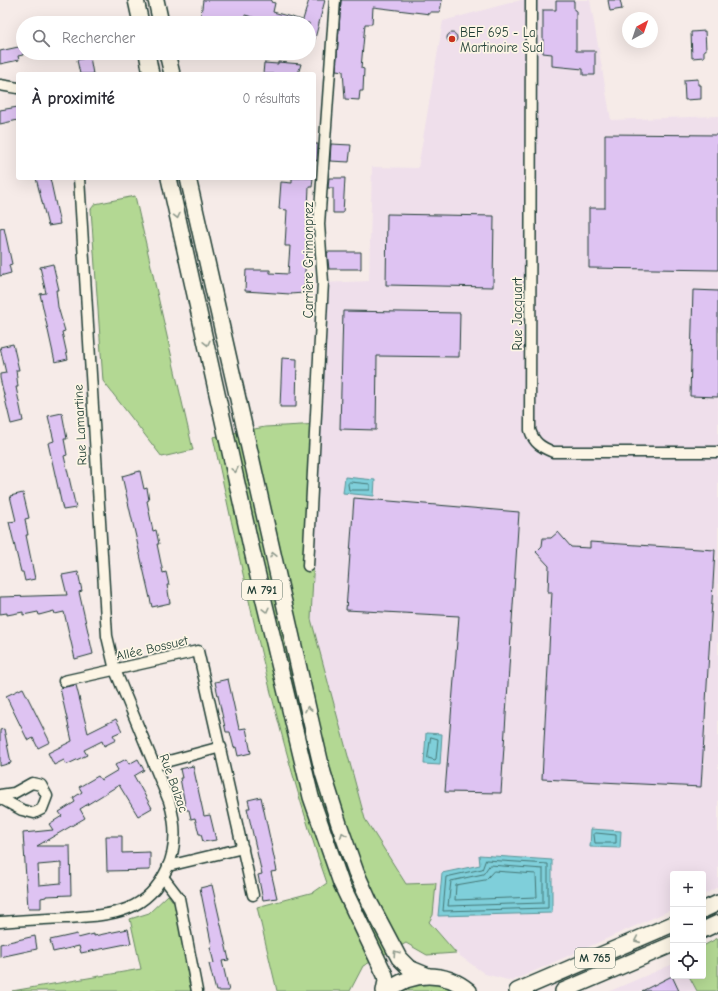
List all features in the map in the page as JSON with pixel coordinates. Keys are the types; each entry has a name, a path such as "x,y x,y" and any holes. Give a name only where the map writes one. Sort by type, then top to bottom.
{"main road":[{"path":"136,0 139,16"},
{"path":"156,0 159,16"},
{"path":"149,60 151,72"},
{"path":"169,60 172,72"},
{"name":"M 791","path":"169,180 252,551 304,771 321,830 341,883 385,975 386,981 384,991"},
{"name":"M 791","path":"188,180 312,726 330,797 356,872 392,949 409,968 426,976"},
{"path":"706,909 718,904"},
{"path":"706,929 718,923"},
{"name":"M 765","path":"517,991 670,925"},
{"name":"M 765","path":"563,991 670,945"},
{"path":"388,991 409,979 426,976 444,977 469,991"}],"street":[{"name":"Carrière Grimonprez","path":"308,566 315,460 314,424 323,282 319,224 335,0"},
{"name":"Rue Jacquart","path":"531,0 530,430 532,437 537,444 553,452 718,452"},
{"path":"0,85 16,88"},
{"name":"Rue Lamartine","path":"80,180 103,600 107,636 115,670"},
{"name":"Allée Bossuet","path":"64,681 198,651 221,747 253,895"},
{"name":"Rue Balzac","path":"0,922 115,914 124,911 144,900 158,886 163,877 174,847 174,820 169,801 115,670"},
{"path":"154,765 221,747"},
{"path":"168,866 243,848"},
{"path":"163,877 179,898 197,991"}],"shaded area":[{"path":"521,0 590,0 611,120 718,116 718,887 706,893 706,871 670,871 670,910 512,981 485,974 456,953 429,922 365,819 311,619 319,465 322,283 369,281 372,167 418,168 443,21"},
{"path":"670,965 670,979 691,979 697,991 610,991"}],"green space":[{"path":"135,196 193,450 162,457 103,381 91,209 95,204"},
{"path":"320,424 311,619 365,819 406,884 436,883 433,915 429,922 456,953 427,955 406,943 363,966 350,991 277,991 257,907 314,892 327,883 292,773 277,717 250,606 213,437 265,427"},
{"path":"168,895 175,904 191,991 12,991 141,969 130,919 149,913"},
{"path":"718,938 718,991 697,991 691,979 706,979 706,944"},
{"path":"417,983 441,984 458,991 398,991"}],"water":[{"path":"345,477 375,480 374,496 343,493"},
{"path":"426,733 442,734 440,765 424,764"},
{"path":"591,829 621,831 620,848 590,847"},
{"path":"479,855 552,860 552,913 438,916 442,873 480,865"}],"building":[{"path":"203,0 272,0 271,2 275,3 273,12 288,16 245,15 201,16"},
{"path":"309,0 325,0 316,35 316,16 304,16"},
{"path":"341,0 442,0 440,12 430,12 430,14 373,7 372,24 365,24 361,68 364,69 363,91 360,91 359,100 345,99 343,71 336,70"},
{"path":"608,0 620,0 622,9 610,11"},
{"path":"556,1 574,1 574,10 576,10 576,51 595,51 595,75 583,75 583,69 552,66 552,54 543,53 543,10 556,10"},
{"path":"705,31 706,50 704,50 704,57 692,58 691,32"},
{"name":"BEF 695 - La Martinoire Sud","path":"452,33 457,38 452,43 447,38"},
{"path":"16,48 16,60 19,60 0,64 0,51"},
{"path":"77,60 91,60 93,72 80,72"},
{"path":"278,62 301,64 299,72 263,72 264,63 278,64"},
{"path":"698,79 698,85 701,85 701,99 685,100 684,80"},
{"path":"16,107 16,120 0,124 0,110"},
{"path":"605,134 718,135 718,270 589,268 589,208 605,208"},
{"path":"316,144 318,144 317,161"},
{"path":"331,144 351,145 349,162 330,161"},
{"path":"329,178 345,178 343,213 333,213 333,188 328,188"},
{"path":"36,180 50,180 60,224 48,226"},
{"path":"292,180 313,180 312,187 309,187 304,293 290,294 245,291 246,270 270,270 270,273 288,274 290,246 285,246 287,210 279,209 281,182 292,183"},
{"path":"387,214 494,216 493,287 386,285"},
{"path":"4,228 12,264 9,265 11,273 0,276 0,229"},
{"path":"327,252 361,252 361,269 329,269"},
{"path":"53,264 59,290 56,290 58,307 65,331 62,332 68,359 55,362 40,294 46,293 40,267"},
{"path":"693,290 718,291 718,397 690,396"},
{"path":"343,311 460,313 459,357 377,356 376,430 340,429"},
{"path":"13,344 19,370 16,370 18,387 16,387 23,421 11,424 0,378 0,374 6,373 0,347"},
{"path":"282,358 297,359 296,407 280,407"},
{"path":"62,413 67,439 64,439 67,455 64,456 76,508 63,510 48,443 54,441 48,416"},
{"path":"140,471 144,489 147,488 149,500 147,501 153,531 156,530 159,544 157,544 163,573 166,572 169,585 167,585 170,603 152,607 122,476"},
{"path":"23,493 29,518 25,519 28,535 26,535 35,579 25,581 23,572 21,572 9,522 16,521 10,496"},
{"path":"354,498 519,512 501,793 445,792 459,616 346,610"},
{"path":"558,532 571,547 590,548 590,542 715,550 701,787 542,779 552,592 548,592 549,566 536,552 542,546 543,538 551,538"},
{"path":"78,572 82,591 79,592 93,654 75,659 64,612 55,614 54,611 39,615 38,612 23,615 23,612 7,615 7,613 0,614 0,597 67,595 62,575"},
{"path":"228,679 239,729 246,728 251,753 238,756 236,747 234,748 230,732 226,732 215,682"},
{"path":"76,685 88,733 116,719 122,731 113,735 116,740 104,746 102,741 84,750 87,755 66,765 64,760 54,765 48,753 72,741 60,688"},
{"path":"23,688 50,742 38,748 33,738 28,741 6,696"},
{"path":"4,729 11,763 0,766 0,730"},
{"path":"126,759 129,764 138,759 144,770 134,776 152,808 138,816 119,785 80,809 85,818 37,846 70,846 71,895 46,896 41,898 41,908 28,908 23,833 53,830 49,824 62,816 59,812 75,802 73,798 82,792 79,787 98,776 101,780 118,770 115,765","holes":["61,863 61,883 39,885 38,865"]},
{"path":"193,766 204,816 210,815 216,840 203,842 201,834 199,834 195,818 191,819 189,810 186,810 180,778 182,778 180,769"},
{"path":"261,797 277,871 271,872 277,898 263,900 258,875 262,874 247,808 250,808 248,800"},
{"path":"106,836 122,836 122,853 150,852 150,870 107,871"},
{"path":"212,885 229,960 222,961 229,991 216,991 209,964 214,963 200,888"},
{"path":"128,929 131,943 81,953 79,946 53,952 50,940 77,934 78,938 94,934 94,936"},
{"path":"35,936 37,949 0,957 0,944"},
{"path":"670,977 670,979 673,979 679,991 642,991"}],"place":[{"name":"BEF 695 - La Martinoire Sud","path":"452,39"}]}
